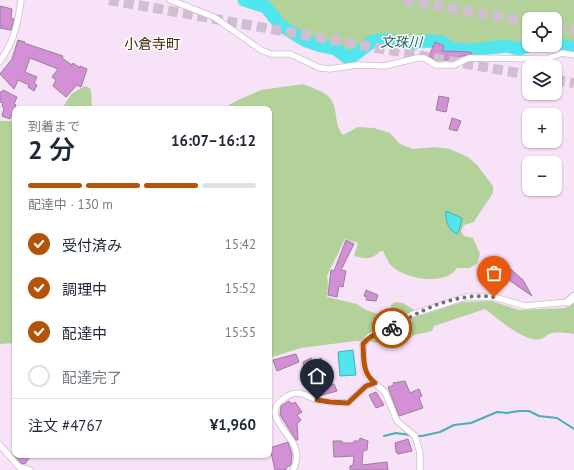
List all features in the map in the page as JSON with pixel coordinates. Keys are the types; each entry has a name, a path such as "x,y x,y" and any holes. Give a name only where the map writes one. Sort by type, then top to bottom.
{"street":[{"path":"0,61 8,50 15,33 21,0"},
{"path":"170,0 214,17 261,50 271,54 290,54 320,68 330,69 357,65 385,66 418,58 424,58 436,65 454,65 469,58 547,59 562,53 574,55"},
{"path":"420,470 420,453 415,436 397,421 385,392 366,374 363,344 368,338 390,329 413,314 453,300 474,296 494,297 526,306 571,300"},
{"path":"293,470 297,456 293,443 287,436 276,416 274,410 278,403 287,396 296,393 317,400 348,403 366,386 375,383"},
{"path":"0,445 19,467 30,470"}],"green space":[{"path":"249,0 574,0 574,46 562,42 562,12 522,12 522,46 519,47 508,44 464,48 452,46 444,41 408,42 386,39 373,40 350,57 335,47 305,38 299,31 282,24 268,5"},
{"path":"303,84 320,91 332,101 338,126 343,135 358,127 374,128 390,133 400,144 413,149 435,147 450,149 468,157 477,165 493,186 493,193 474,222 464,225 461,231 464,236 473,238 480,254 477,264 469,268 457,268 451,274 443,277 423,279 413,277 395,269 389,263 383,251 380,251 374,256 368,258 354,256 358,243 345,239 327,276 327,297 357,304 366,310 384,316 391,311 391,305 395,302 403,303 422,315 463,302 492,301 519,310 566,308 574,302 574,334 562,332 555,333 535,340 520,334 485,309 434,326 432,331 414,335 403,344 355,341 301,348 272,357 272,106 227,106 261,90"},
{"path":"85,86 91,89 92,106 64,106 71,94"},
{"path":"0,121 11,121 12,343 0,344"}],"water":[{"path":"446,211 462,218 457,234 451,230 448,224"},
{"path":"353,350 356,375 340,376 338,352"}],"building":[{"path":"0,6 12,9 11,18 14,19 11,30 0,28"},
{"path":"18,40 63,56 62,58 72,65 73,63 80,68 80,66 87,69 81,87 77,85 66,97 53,86 56,80 52,77 58,69 30,58 25,72 37,77 34,83 37,85 34,91 28,87 29,85 18,80 14,89 0,74 12,59"},
{"path":"435,42 444,46 442,51 471,52 472,54 458,57 454,60 436,60 429,56"},
{"path":"3,90 17,97 14,104 16,106 12,106 12,114 10,119 2,116 4,108 2,106 3,103 0,102 0,92"},
{"path":"439,96 449,98 446,112 436,110"},
{"path":"452,118 461,121 457,131 449,129"},
{"path":"346,240 354,244 341,270 346,271 343,287 339,286 337,297 328,295 331,270 334,271"},
{"path":"506,265 523,280 532,296 509,280 500,271"},
{"path":"366,290 378,295 376,301 366,300 367,297 364,296"},
{"path":"296,354 299,362 277,371 273,360"},
{"path":"311,358 313,362 321,358 326,369 314,376 314,388 308,388 303,362"},
{"path":"405,381 410,393 419,389 422,396 419,398 423,408 399,416 388,387 394,385 393,383"},
{"path":"334,384 337,391 319,396 313,394 312,390 324,388"},
{"path":"376,392 384,405 376,408 369,395"},
{"path":"289,401 292,404 295,402 302,412 297,415 301,420 297,424 298,440 296,440 280,415 281,406"},
{"path":"360,438 368,441 367,450 363,451 362,465 387,462 388,470 350,470 350,466 353,465 354,456 334,457 333,441 354,443 354,441 359,441"},
{"path":"408,439 412,451 398,454 396,452 395,443"},
{"path":"288,442 292,454 291,465 286,468 286,470 275,470 272,457 272,447"},
{"path":"17,458 29,458 25,464 21,463"}],"waterway":[{"name":"文珠川","path":"244,0 266,7 280,25 304,40 336,49 349,59 373,41 387,40 410,44 427,41 441,42 452,49 469,50 507,46 519,49 522,48"},
{"name":"文珠川","path":"562,45 574,48"},
{"path":"417,436 440,432 454,425 471,423 497,412 507,413 519,411 529,411 539,416 557,418 574,429"},
{"path":"384,436 396,433 410,435"}],"tunnel":[{"path":"109,0 522,74"},
{"path":"404,0 522,21"},
{"path":"562,28 574,30"},
{"path":"562,81 574,83"}],"way so far":[{"path":"392,328 413,314 453,300 474,296 494,297"}],"district":[{"name":"小倉寺町","path":"152,44"}],"route":[{"path":"317,400 348,403 366,386 375,383 366,374 363,344 368,338 375,334 392,328"}]}
